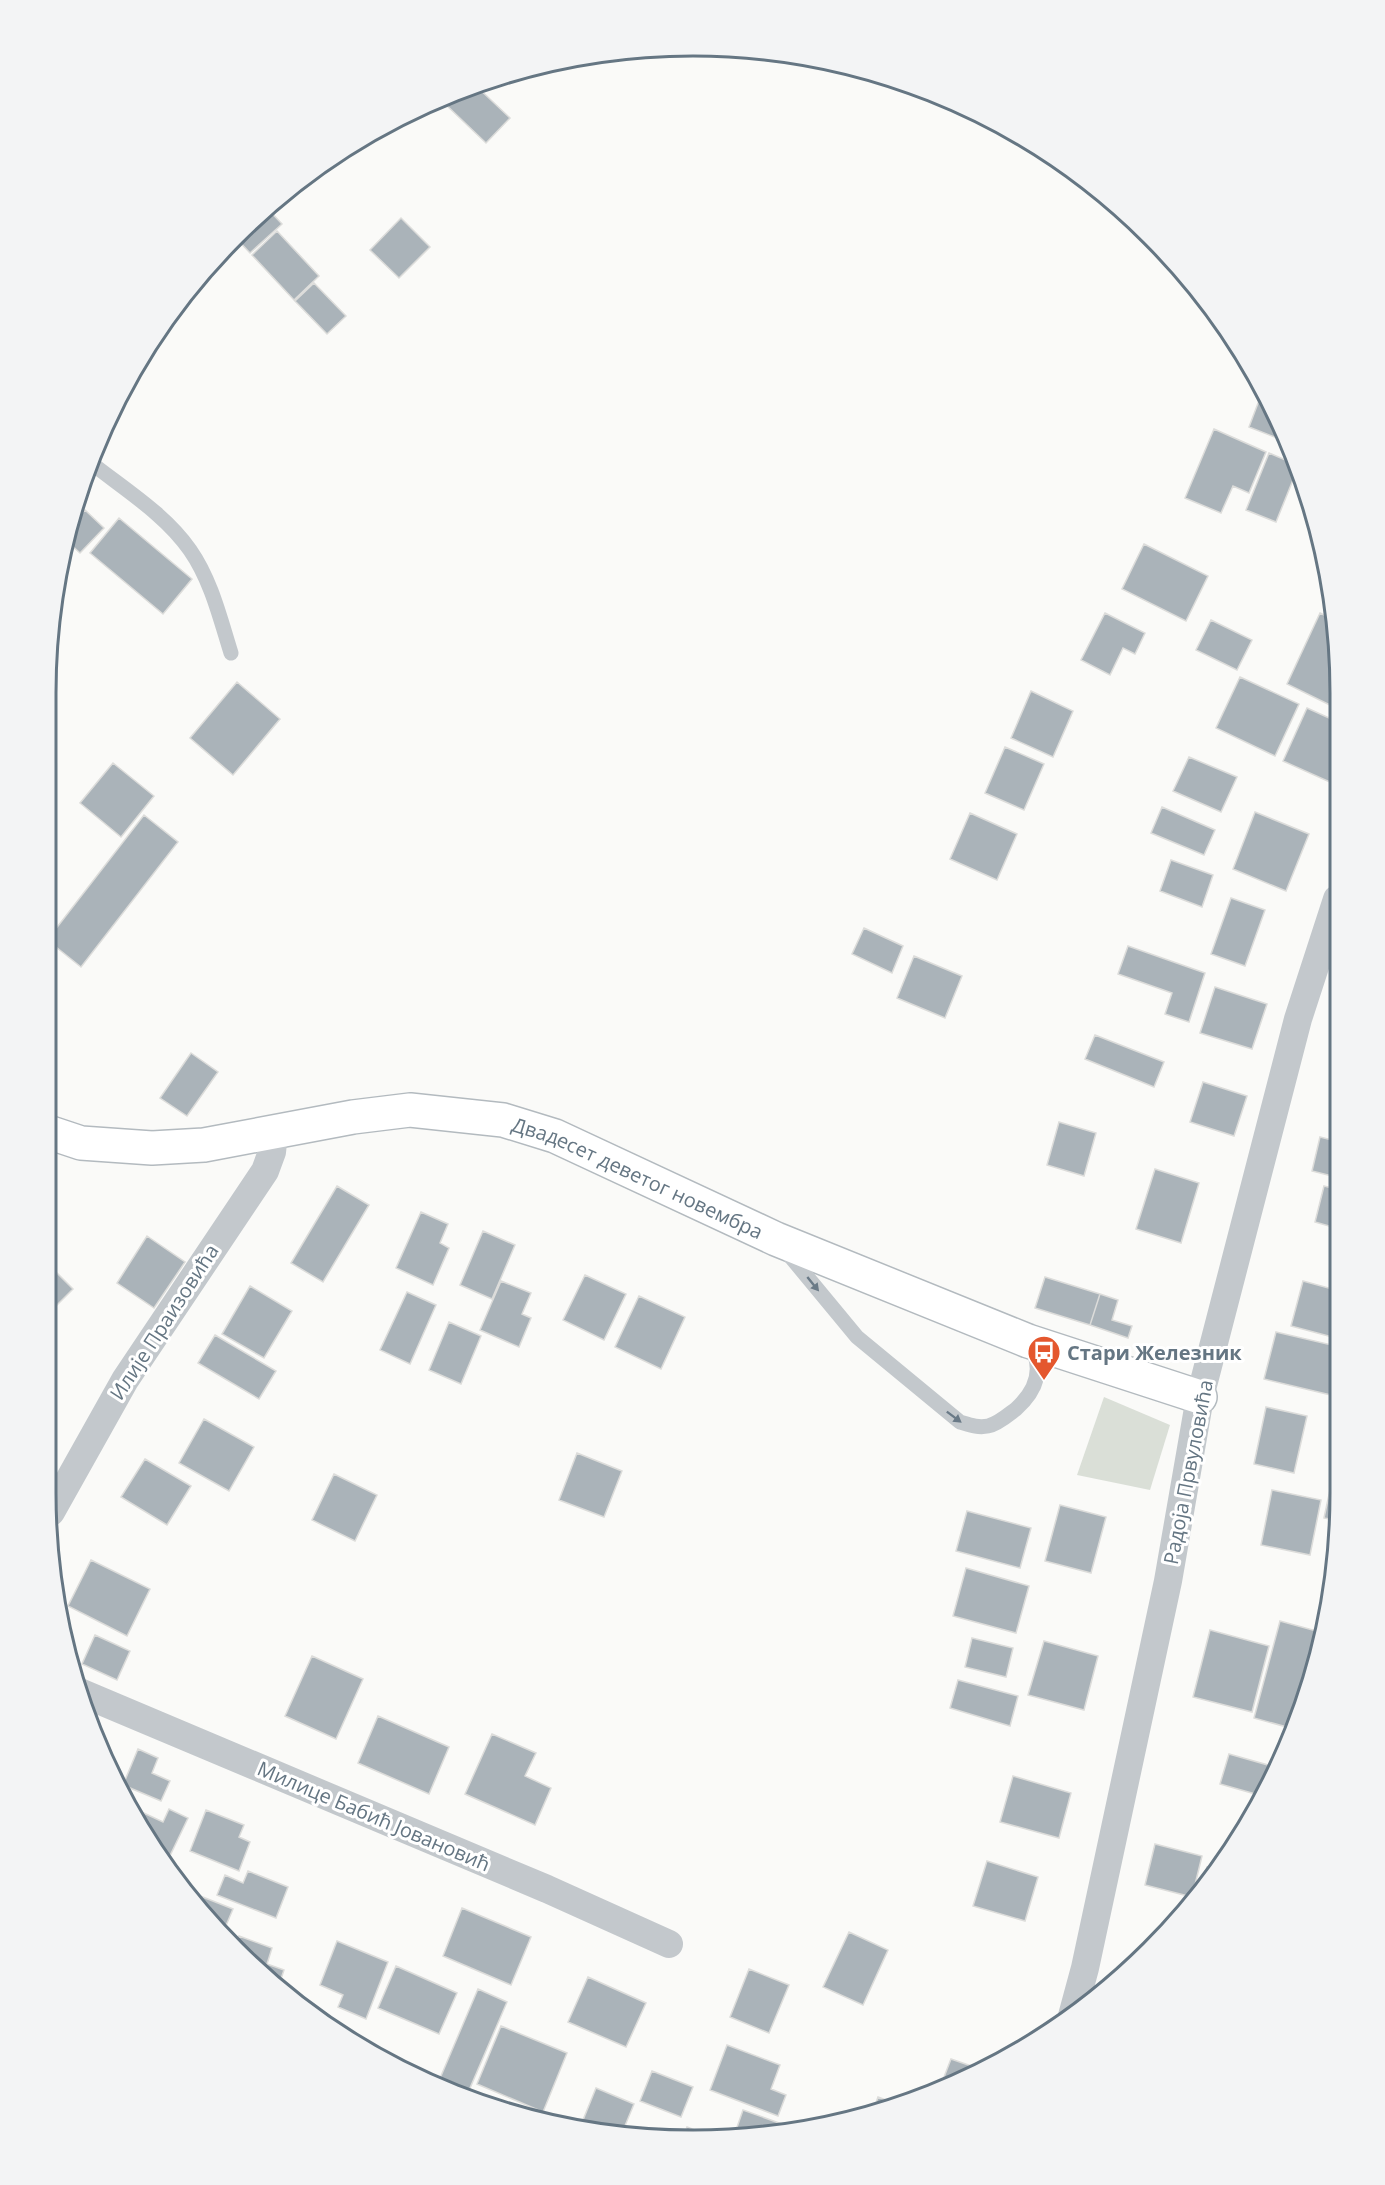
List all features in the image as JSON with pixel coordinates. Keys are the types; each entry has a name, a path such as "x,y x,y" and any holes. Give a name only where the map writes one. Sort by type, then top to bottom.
{"street":[{"name":"Радоја Првуловића","path":"1076,2001 1168,1581 1200,1397 1298,1019 1330,923"},
{"name":"Двадесет деветог новембра","path":"56,1135 81,1143 152,1148 204,1145 353,1117 410,1110 503,1120 555,1136 776,1239 1028,1341 1200,1397"},
{"name":"Илије Праизовића","path":"56,1503 125,1380 265,1171 272,1152 274,1133"},
{"name":"Милице Бабић Јовановић","path":"89,1696 547,1889 669,1944"}],"lane":[{"path":"97,467 172,527 191,551 211,590 231,652"},
{"path":"776,1239 856,1337 960,1422 976,1427 990,1426 1008,1416 1024,1401 1034,1389 1037,1378 1036,1353 1028,1341"}],"shaded area":[{"path":"1104,1397 1170,1425 1150,1490 1077,1475"}],"building":[{"path":"482,91 510,118 486,143 446,105"},
{"path":"272,214 282,224 250,253 241,243"},
{"path":"401,218 430,247 399,278 370,250"},
{"path":"277,231 319,276 294,300 252,255"},
{"path":"314,283 346,316 327,334 295,301"},
{"path":"1259,401 1276,438 1249,427"},
{"path":"1214,429 1266,452 1249,493 1233,486 1221,513 1185,498"},
{"path":"1269,453 1285,460 1293,480 1276,522 1246,510"},
{"path":"85,510 104,528 80,553 73,546 81,514"},
{"path":"119,518 192,579 163,614 90,553"},
{"path":"1144,544 1208,576 1186,621 1122,589"},
{"path":"1105,613 1145,633 1135,654 1123,648 1110,675 1081,660"},
{"path":"1320,613 1325,615 1330,705 1287,684"},
{"path":"1211,620 1252,640 1237,670 1196,650"},
{"path":"1240,677 1299,704 1275,756 1216,728"},
{"path":"237,682 280,719 233,775 190,738"},
{"path":"1031,691 1073,711 1053,757 1011,738"},
{"path":"1307,708 1330,718 1330,782 1283,761"},
{"path":"1005,747 1044,764 1024,810 985,793"},
{"path":"1189,757 1237,777 1221,812 1173,791"},
{"path":"113,763 154,796 121,837 80,803"},
{"path":"1162,807 1215,830 1204,855 1151,833"},
{"path":"1255,812 1309,834 1286,891 1233,869"},
{"path":"970,813 1017,834 997,880 950,859"},
{"path":"144,815 178,842 81,967 56,947 56,929"},
{"path":"1171,860 1213,875 1202,907 1160,891"},
{"path":"1231,898 1265,910 1245,966 1211,954"},
{"path":"864,928 903,946 892,973 852,954"},
{"path":"1128,946 1205,973 1189,1022 1165,1014 1172,993 1118,974"},
{"path":"914,956 962,976 945,1018 897,998"},
{"path":"1215,987 1267,1004 1252,1049 1200,1033"},
{"path":"1095,1035 1164,1062 1154,1087 1085,1059"},
{"path":"191,1053 218,1072 187,1116 160,1098"},
{"path":"1203,1082 1247,1096 1234,1136 1190,1122"},
{"path":"1059,1122 1096,1133 1084,1176 1047,1165"},
{"path":"1320,1137 1330,1140 1330,1176 1312,1171"},
{"path":"1155,1169 1199,1183 1181,1243 1136,1229"},
{"path":"337,1186 369,1205 323,1282 291,1263"},
{"path":"1324,1186 1330,1188 1330,1226 1315,1222"},
{"path":"421,1212 448,1224 440,1243 449,1248 433,1285 396,1268"},
{"path":"483,1231 515,1245 492,1299 460,1285"},
{"path":"147,1236 185,1262 154,1308 117,1283"},
{"path":"56,1272 73,1289 56,1306"},
{"path":"585,1275 626,1294 604,1340 563,1320"},
{"path":"1045,1277 1100,1294 1090,1325 1035,1308"},
{"path":"501,1281 531,1293 522,1314 531,1318 519,1347 480,1330"},
{"path":"1303,1281 1330,1288 1330,1336 1291,1326"},
{"path":"250,1286 292,1311 264,1358 222,1334"},
{"path":"407,1292 436,1305 410,1364 380,1350"},
{"path":"1100,1294 1118,1300 1112,1320 1132,1326 1128,1338 1090,1325"},
{"path":"639,1296 685,1317 661,1369 615,1347"},
{"path":"449,1322 481,1336 461,1384 429,1370"},
{"path":"1276,1332 1330,1345 1330,1395 1264,1379"},
{"path":"215,1335 276,1371 259,1399 198,1363"},
{"path":"1266,1407 1307,1416 1294,1473 1254,1464"},
{"path":"204,1419 254,1447 229,1491 179,1463"},
{"path":"577,1453 622,1471 604,1517 559,1500"},
{"path":"145,1459 191,1486 167,1525 121,1497"},
{"path":"334,1474 377,1495 355,1541 312,1520"},
{"path":"1272,1490 1321,1500 1310,1555 1261,1545"},
{"path":"1330,1490 1329,1519 1324,1518"},
{"path":"1060,1505 1106,1517 1091,1573 1045,1561"},
{"path":"967,1511 1031,1528 1020,1568 956,1551"},
{"path":"91,1560 150,1589 127,1636 68,1606"},
{"path":"966,1568 1029,1586 1016,1633 953,1616"},
{"path":"1280,1621 1314,1630 1296,1697 1285,1726 1254,1718"},
{"path":"1210,1630 1269,1646 1252,1712 1193,1697"},
{"path":"95,1635 130,1651 117,1680 82,1664"},
{"path":"972,1638 1013,1648 1006,1677 965,1667"},
{"path":"1044,1641 1098,1656 1084,1710 1028,1695"},
{"path":"312,1656 363,1679 336,1739 285,1716"},
{"path":"958,1680 1018,1696 1010,1726 950,1708"},
{"path":"378,1716 449,1747 429,1794 358,1763"},
{"path":"492,1734 536,1753 525,1776 551,1788 535,1825 465,1794"},
{"path":"138,1749 158,1758 152,1773 170,1781 161,1801 128,1787 125,1781"},
{"path":"1229,1754 1268,1765 1253,1793 1220,1784"},
{"path":"1013,1776 1071,1793 1059,1838 1000,1822"},
{"path":"169,1809 188,1818 170,1856 142,1812 163,1822"},
{"path":"206,1810 244,1825 239,1837 250,1842 239,1871 190,1851"},
{"path":"1155,1844 1202,1856 1195,1883 1185,1895 1145,1885"},
{"path":"987,1861 1038,1877 1025,1921 973,1906"},
{"path":"248,1871 288,1887 276,1918 217,1895 225,1875 243,1883"},
{"path":"200,1896 233,1909 226,1926"},
{"path":"462,1908 531,1937 511,1985 443,1956"},
{"path":"849,1932 888,1950 863,2005 823,1987"},
{"path":"239,1936 272,1948 267,1964 284,1970 281,1978 272,1971 238,1939"},
{"path":"337,1941 388,1962 366,2019 338,2007 343,1995 320,1985"},
{"path":"396,1966 457,1993 439,2034 378,2008"},
{"path":"749,1969 789,1985 769,2033 730,2017"},
{"path":"588,1977 646,2003 626,2047 568,2022"},
{"path":"478,1989 507,2002 470,2089 440,2077"},
{"path":"501,2026 567,2053 543,2111 477,2084"},
{"path":"727,2045 780,2065 771,2089 786,2095 778,2116 710,2090"},
{"path":"951,2059 970,2066 944,2077"},
{"path":"652,2071 693,2087 681,2117 640,2101"},
{"path":"596,2088 634,2104 625,2126 583,2120"},
{"path":"743,2110 780,2123 776,2124 737,2128"}],"place":[{"name":"Стари Железник","path":"1044,1381"}]}
